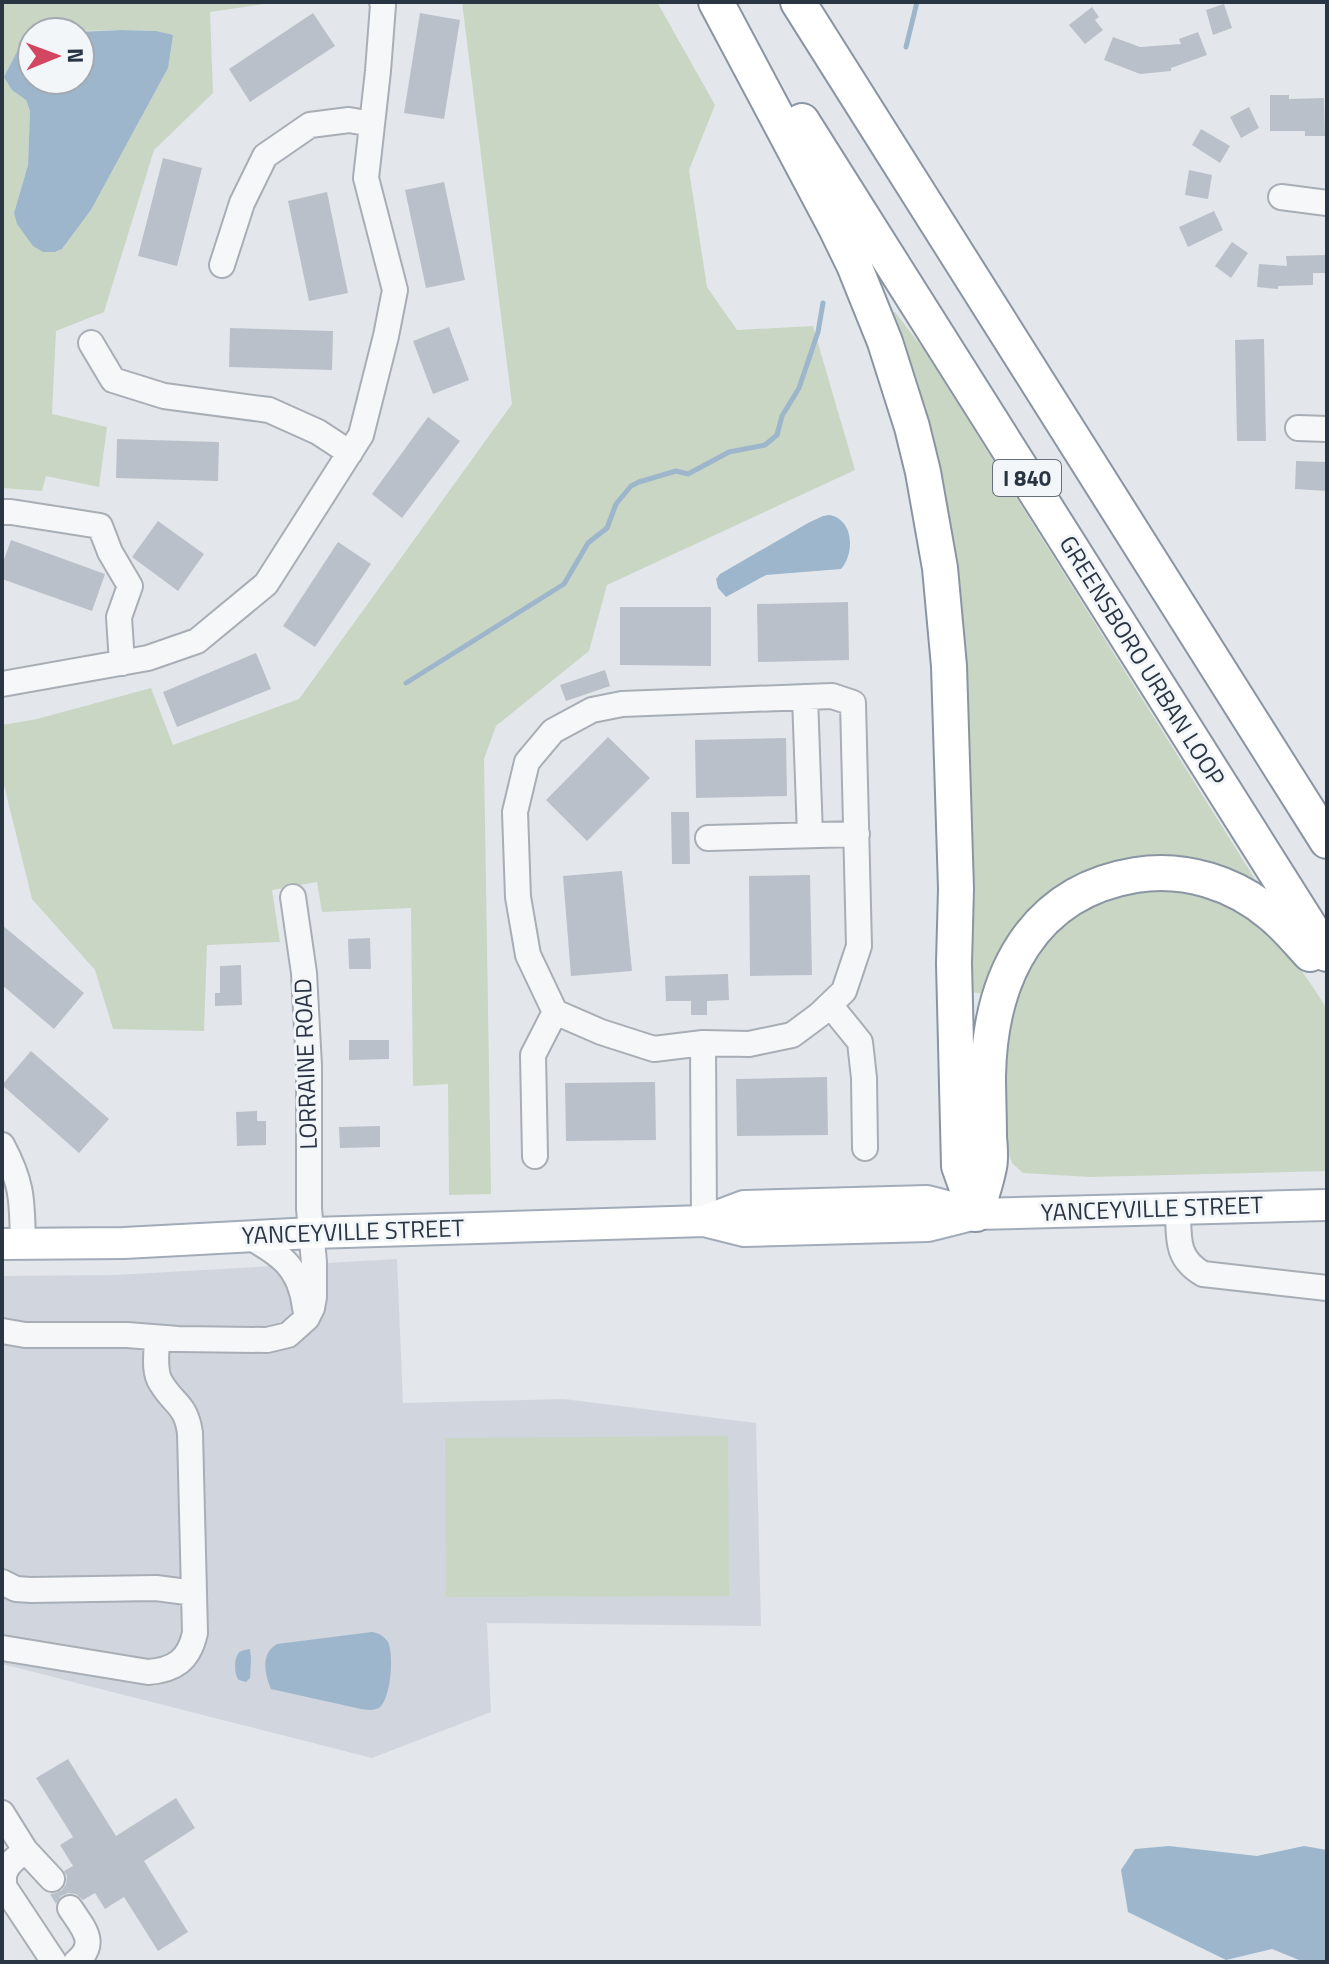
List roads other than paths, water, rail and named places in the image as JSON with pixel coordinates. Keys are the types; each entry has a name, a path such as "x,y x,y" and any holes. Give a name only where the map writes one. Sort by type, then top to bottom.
{"highway":[{"path":"716,2 835,226 859,278 885,342 923,472 940,568 949,666 956,889 954,963 959,1166 976,1214"},
{"name":"GREENSBORO URBAN LOOP","path":"727,2 1327,954"},
{"name":"I 840","path":"798,2 1327,841"},
{"path":"976,1214 990,1165 989,1054 999,994 1026,940 1053,911 1070,899 1106,882 1144,874 1205,879 1232,889 1274,916 1327,973"}],"main road":[{"name":"YANCEYVILLE STREET","path":"13,1244 124,1243 312,1233 704,1221 744,1231 928,1226 976,1214 1327,1205"}],"street":[{"path":"2,684 148,658 197,641 266,584 361,435 395,290 366,178 382,2"},
{"path":"222,265 242,203 265,156 310,125 349,120 372,124"},
{"path":"1281,197 1327,203"},
{"path":"91,343 113,380 164,396 269,410 318,432 350,453"},
{"path":"1298,428 1327,429"},
{"path":"2,512 100,526 110,552 130,586 119,617 122,663"},
{"path":"832,696 853,703 857,834 859,946 844,991 792,1035 749,1044 703,1043 654,1049 601,1032 555,1012 528,955 518,897 515,812 527,762 553,731 592,710 622,704 832,696"},
{"path":"805,697 810,835"},
{"path":"708,838 857,834"},
{"name":"LORRAINE ROAD","path":"293,897 307,1012 309,1209 314,1297 307,1318"},
{"path":"830,1005 860,1042 865,1148"},
{"path":"535,1156 533,1055 555,1012"},
{"path":"703,1043 704,1221"},
{"path":"2,1145 20,1183 13,1244"},
{"path":"1178,1209 1183,1256 1203,1274 1327,1288"},
{"path":"2,1345 14,1333 267,1340 288,1335 307,1318 303,1293 294,1271 278,1254 248,1236"},
{"path":"2,1648 148,1672 163,1671 176,1665 186,1656 192,1644 195,1633 188,1421 158,1375 157,1338"},
{"path":"2,1582 16,1589 31,1590 156,1588 194,1593"},
{"path":"2,1813 25,1850 52,1879"},
{"path":"25,1850 3,1871 2,1879 54,1962"},
{"path":"70,1908 89,1942 84,1956 76,1962"}],"water":[{"path":"96,31 156,31 173,35 168,68 91,210 62,249 43,252 33,246 17,224 14,213 28,165 30,111 26,100 20,96 96,96"},
{"path":"16,54 16,93 4,77"},
{"path":"829,515 843,523 850,538 849,554 841,569 766,575 726,597 718,588 716,579 720,574 808,523"},
{"path":"372,1632 388,1642 391,1656 389,1685 380,1707 361,1709 271,1689 265,1664 268,1653 277,1644"},
{"path":"250,1649 250,1678 246,1682 237,1678 235,1663 239,1653"},
{"path":"1169,1846 1257,1856 1304,1846 1327,1850 1327,1962 1304,1962 1272,1949 1226,1960 1128,1912 1121,1870 1135,1849"}],"waterway":[{"path":"906,47 917,2"},
{"path":"406,683 564,584 588,543 607,528 616,504 631,486 676,471 688,474 729,452 765,445 777,435 782,416 799,388 818,332 823,303"}]}
